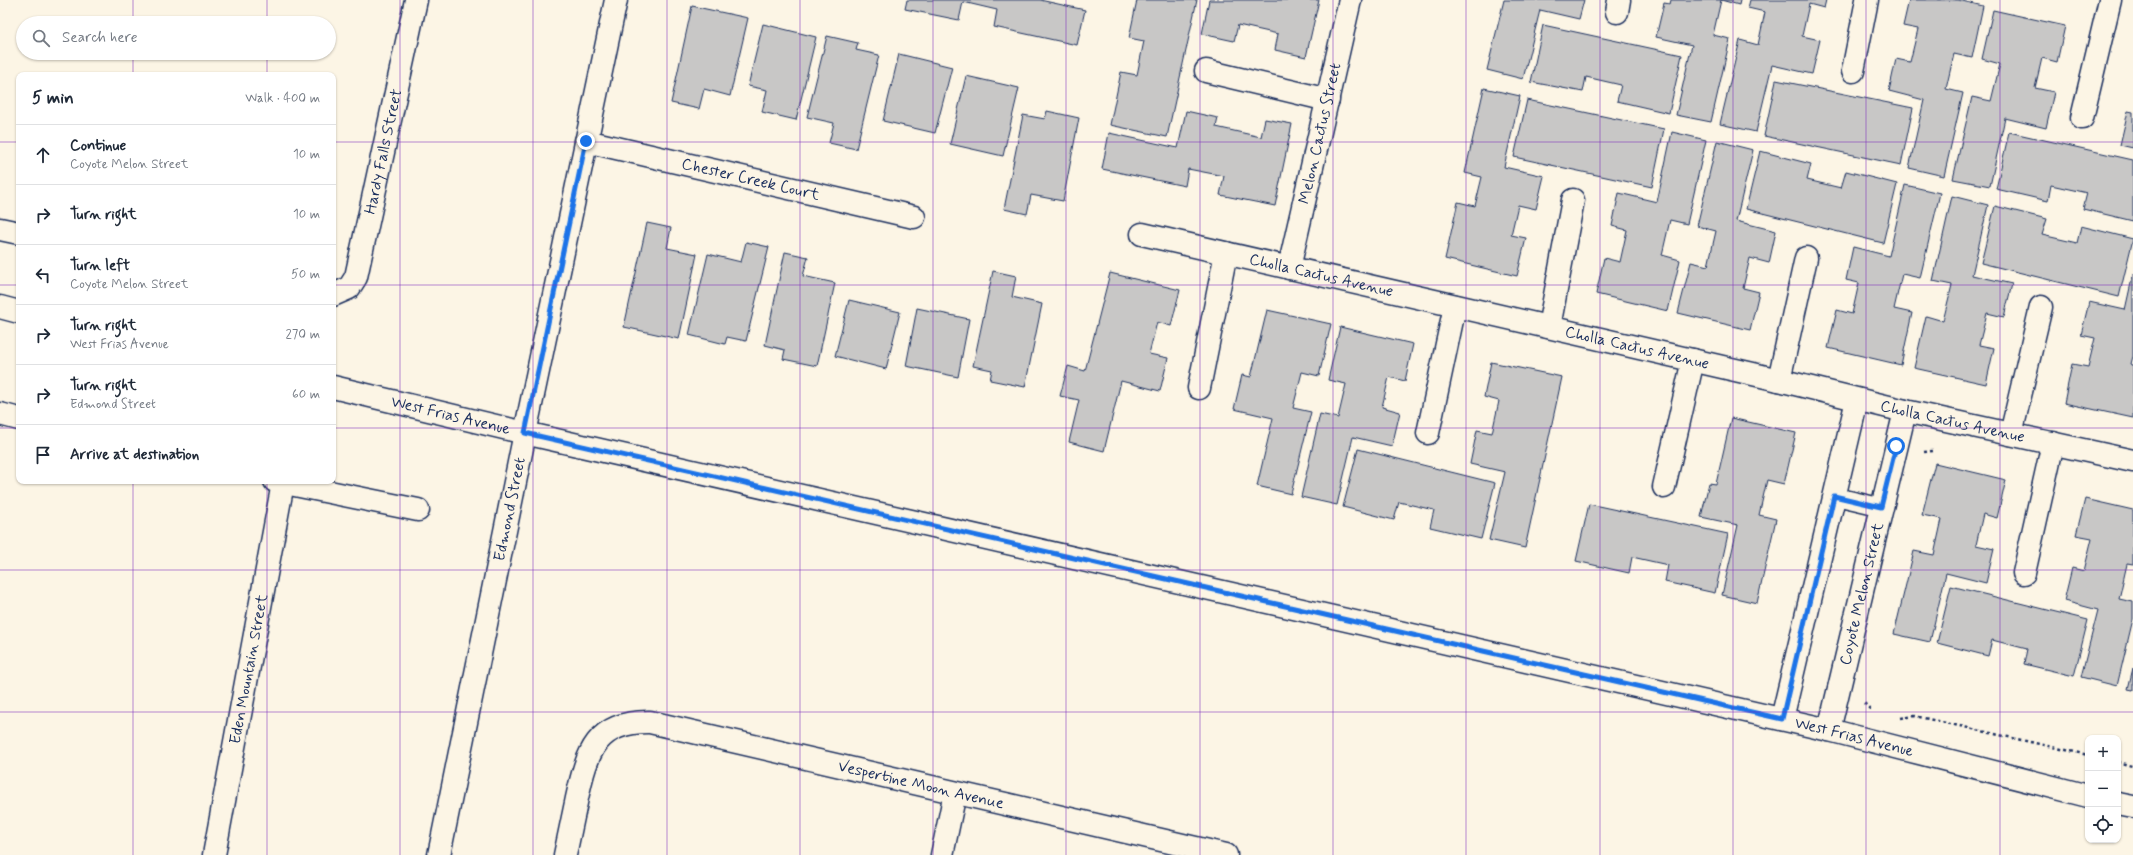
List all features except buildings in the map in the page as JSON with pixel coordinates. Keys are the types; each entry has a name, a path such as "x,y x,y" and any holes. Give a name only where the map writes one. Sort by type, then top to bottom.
{"street":[{"name":"Hardy Falls Street","path":"336,294 348,288 356,277 416,0"},
{"name":"Edmond Street","path":"439,855 525,433 616,0"},
{"name":"Melon Cactus Street","path":"1289,268 1350,0"},
{"path":"1853,70 1867,0"},
{"path":"2082,118 2110,0"},
{"path":"1206,71 1328,100"},
{"name":"Chester Creek Court","path":"586,141 914,217"},
{"path":"1549,328 1573,200"},
{"path":"0,228 16,232"},
{"name":"Cholla Cactus Avenue","path":"1142,234 1693,360 1905,411 2133,461"},
{"path":"1199,388 1226,253"},
{"path":"1779,380 1806,258"},
{"path":"1428,434 1454,306"},
{"path":"2011,434 2041,307"},
{"path":"0,308 16,311"},
{"path":"1664,487 1693,360"},
{"name":"West Frias Avenue","path":"336,388 525,433 1782,719 2085,795"},
{"path":"1782,719 1857,400"},
{"name":"Coyote Melon Street","path":"1829,730 1905,411"},
{"path":"0,414 16,418"},
{"path":"2024,573 2053,443"},
{"name":"Eden Mountain Street","path":"214,855 279,484"},
{"path":"289,484 418,510"},
{"name":"Vespertine Moon Avenue","path":"565,855 584,766 600,738 617,727 632,722 650,722 1226,855"},
{"path":"942,855 955,792"},
{"path":"2121,805 2133,808"}],"lane":[{"path":"1834,496 1881,507"}],"path":[{"path":"1920,453 1933,452"},
{"path":"1861,701 1875,713"},
{"path":"1898,718 1915,716 2085,755"},
{"path":"2121,763 2133,766"}],"route":[{"path":"586,141 525,433 1782,719 1834,496 1881,507 1896,446"}]}
